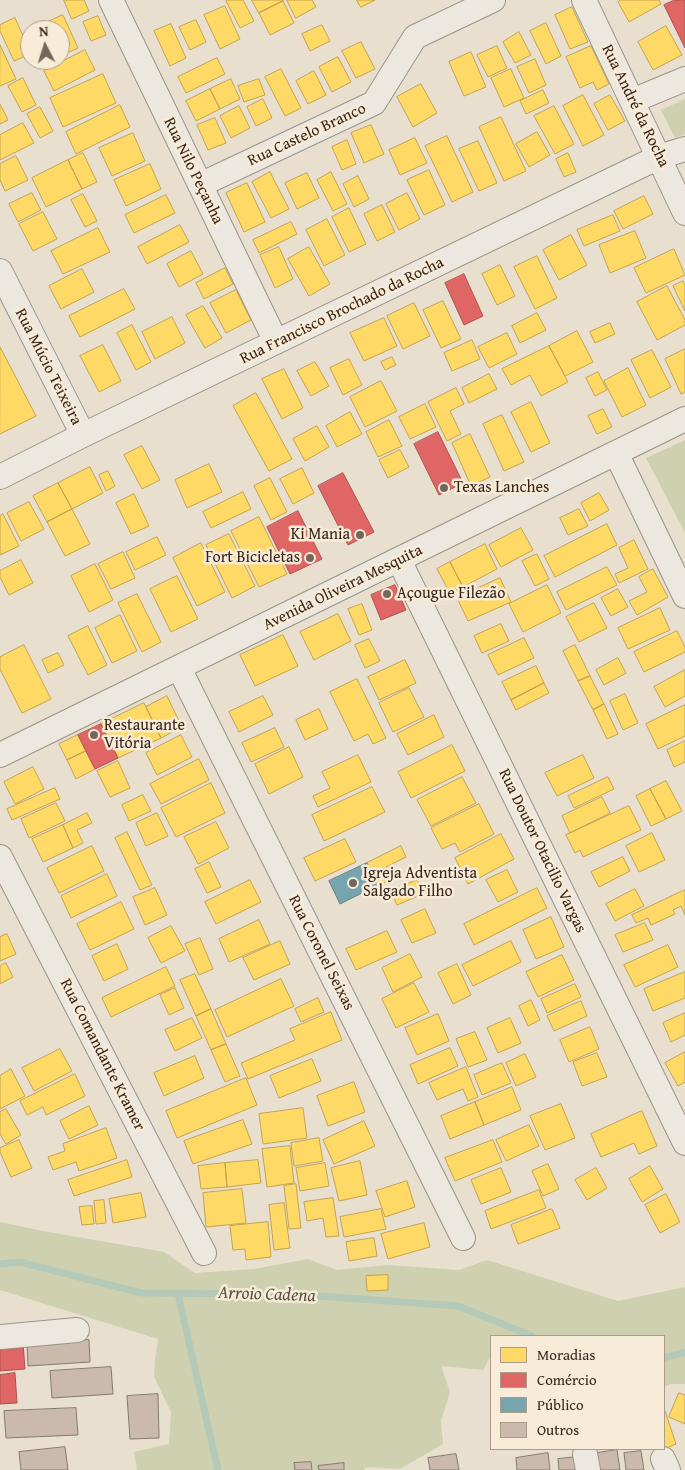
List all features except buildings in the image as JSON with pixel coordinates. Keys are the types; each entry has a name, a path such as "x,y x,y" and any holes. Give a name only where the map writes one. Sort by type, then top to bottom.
{"street":[{"name":"Rua Castelo Branco","path":"200,185 374,103 415,37 494,0"},
{"name":"Rua André da Rocha","path":"584,0 685,213"},
{"name":"Rua Nilo Peçanha","path":"117,2 200,185 276,342"},
{"path":"632,101 685,79"},
{"name":"Rua Francisco Brochado da Rocha","path":"0,477 83,435 660,157 685,148"},
{"name":"Rua Múcio Teixeira","path":"0,271 83,435"},
{"name":"Avenida Oliveira Mesquita","path":"0,755 685,420"},
{"path":"616,453 685,596"},
{"name":"Rua Doutor Otacilio Vargas","path":"399,560 685,1143"},
{"name":"Rua Coronel Seixas","path":"179,668 463,1238"},
{"name":"Rua Comandante Kramer","path":"0,857 204,1253"},
{"path":"0,1337 77,1330"}],"green space":[{"path":"685,99 685,134 675,138 661,110"},
{"path":"685,440 685,533 646,458"},
{"path":"0,1222 164,1252 195,1273 254,1269 308,1259 337,1270 388,1265 459,1270 487,1260 618,1301 685,1287 685,1384 665,1386 665,1335 490,1335 490,1358 483,1370 441,1366 450,1392 441,1421 443,1444 400,1469 365,1467 365,1470 137,1470 134,1452 169,1444 171,1412 154,1377 158,1339 0,1290"}],"waterway":[{"name":"Arroio Cadena","path":"0,1264 20,1262 142,1293 289,1294 458,1306 530,1335"},
{"path":"178,1294 218,1470"},
{"name":"Arroio Cadena","path":"665,1358 685,1352"}],"place":[{"name":"Texas Lanches","path":"444,488"},
{"name":"Ki Mania","path":"360,535"},
{"name":"Fort Bicicletas","path":"310,558"},
{"name":"Açougue Filezão","path":"387,594"},
{"name":"Restaurante Vitória","path":"94,735"},
{"name":"Igreja Adventista Salgado Filho","path":"353,883"}]}
